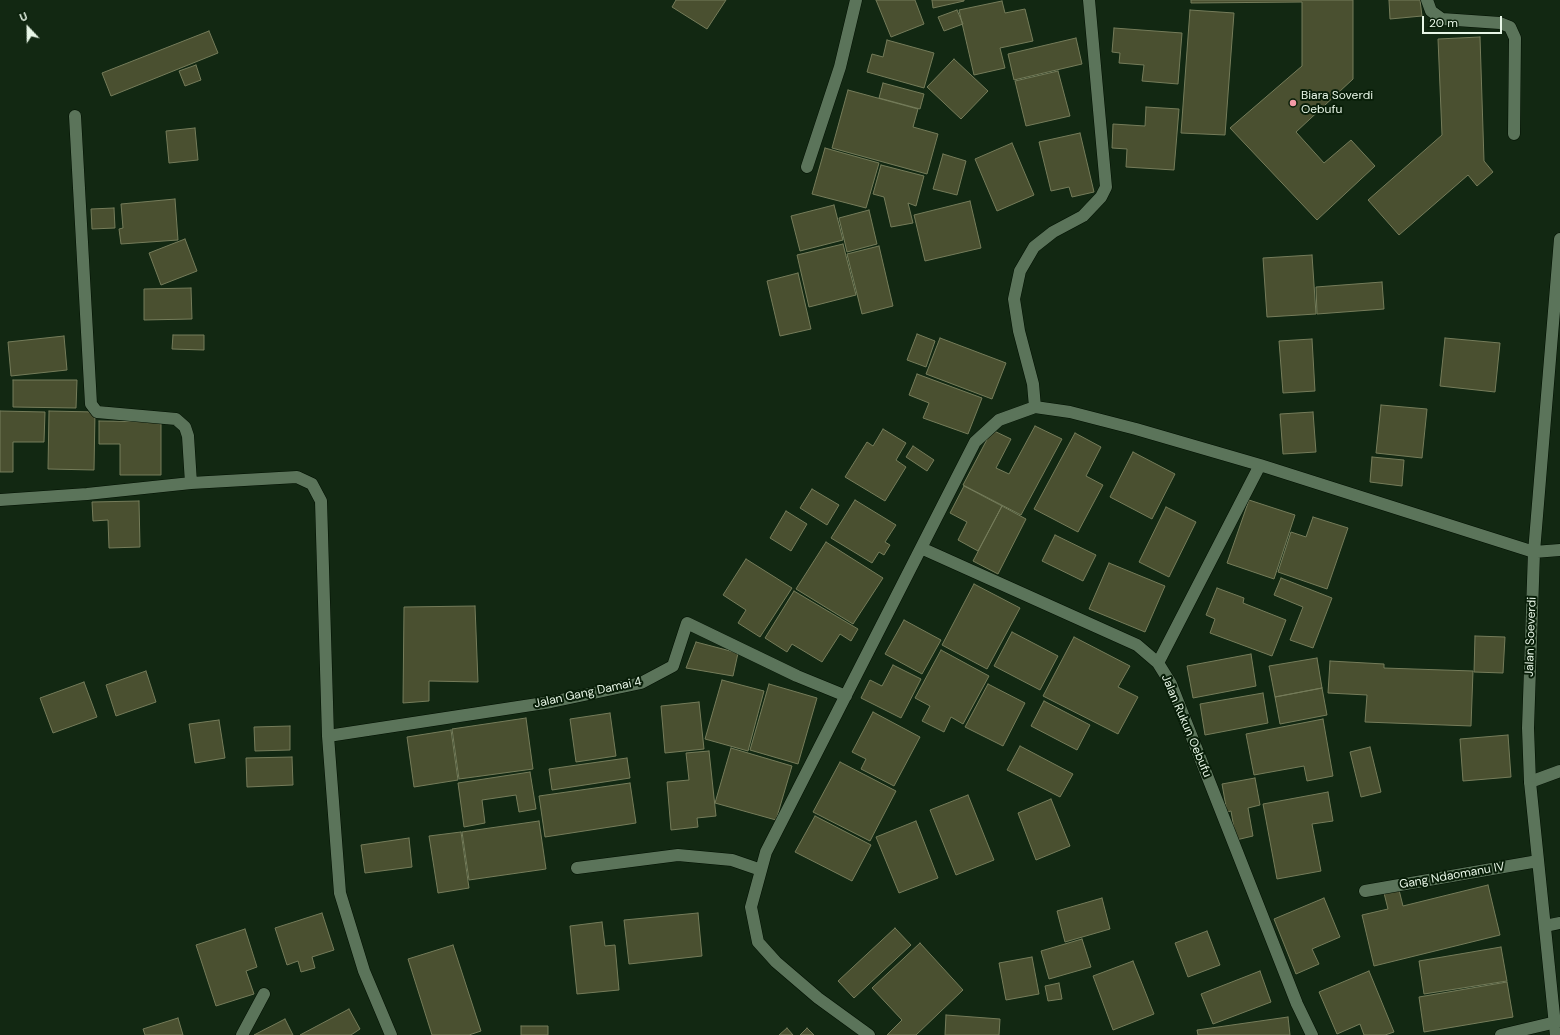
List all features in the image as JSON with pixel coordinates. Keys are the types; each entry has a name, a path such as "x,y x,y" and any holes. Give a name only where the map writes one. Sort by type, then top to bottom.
{"street":[{"path":"807,167 840,67 856,0"},
{"path":"1035,407 1033,384 1019,331 1014,299 1020,272 1034,247 1053,232 1083,216 1101,197 1106,187 1089,0"},
{"path":"1427,0 1431,11 1442,18 1500,22 1510,27 1515,38 1514,134"},
{"path":"76,116 91,404 98,412 176,419 185,427 188,436 192,483"},
{"name":"Jalan Soeverdi","path":"1556,1026 1530,782 1528,728 1534,552 1560,239"},
{"path":"869,1035 812,992 776,962 758,942 751,907 766,852 975,442 999,420 1035,407 1070,412 1136,428 1260,465 1534,552 1560,550"},
{"path":"1158,663 1260,465"},
{"path":"0,500 87,494 192,483 296,477 312,484 321,501 328,736 340,893 364,972 390,1035"},
{"name":"Jalan Rukun Oebufu","path":"921,548 1137,645 1158,663 1171,684 1294,996 1312,1035"},
{"name":"Jalan Gang Damai 4","path":"328,736 551,702 641,683 673,666 687,623 797,676 846,696"},
{"path":"1530,782 1560,771"},
{"path":"577,868 678,855 732,860 761,870"},
{"name":"Gang Ndaomanu IV","path":"1365,891 1538,861"},
{"path":"1545,926 1560,922"},
{"path":"242,1035 264,994"},
{"path":"1501,1035 1556,1026"}],"building":[{"path":"676,0 726,0 707,29 672,7"},
{"path":"876,0 915,0 924,24 891,37"},
{"path":"932,0 964,0 964,1 933,8"},
{"name":"Biara Soverdi Oebufu","path":"1191,0 1353,0 1353,79 1296,132 1324,163 1351,140 1375,166 1317,220 1230,128 1302,66 1302,2 1191,3"},
{"path":"1389,0 1420,0 1422,16 1390,19"},
{"path":"1002,1 1005,13 1025,9 1033,41 1000,48 1005,68 974,75 959,10"},
{"path":"957,10 963,24 944,31 938,17"},
{"path":"1190,10 1234,13 1225,135 1181,133"},
{"path":"1114,28 1182,33 1178,84 1142,81 1144,65 1119,63 1120,53 1112,52"},
{"path":"209,31 218,53 111,96 102,73"},
{"path":"1480,37 1484,161 1493,172 1477,186 1468,175 1399,235 1368,200 1442,135 1438,39"},
{"path":"1076,38 1082,64 1014,80 1008,54"},
{"path":"887,40 934,53 924,88 867,72 872,54 883,57"},
{"path":"954,59 988,91 961,119 927,87"},
{"path":"196,65 201,80 185,86 179,71"},
{"path":"1058,71 1070,116 1026,126 1015,81"},
{"path":"883,83 924,94 920,109 879,98"},
{"path":"848,90 918,109 913,127 938,134 927,174 832,148"},
{"path":"1146,107 1179,109 1174,170 1126,167 1127,149 1112,148 1113,124 1145,126"},
{"path":"195,128 198,160 169,163 166,131"},
{"path":"1080,133 1094,192 1072,197 1069,187 1051,191 1039,142"},
{"path":"1012,143 1034,195 997,211 975,159"},
{"path":"825,148 879,163 866,208 812,194"},
{"path":"943,154 966,161 957,195 933,189"},
{"path":"881,165 924,176 916,206 908,203 913,223 891,227 884,197 873,194"},
{"path":"175,199 178,240 121,244 119,229 123,228 121,204"},
{"path":"970,201 981,248 925,261 914,215"},
{"path":"834,205 843,240 800,251 791,216"},
{"path":"114,208 115,228 92,229 91,209"},
{"path":"869,210 877,244 847,252 839,218"},
{"path":"185,239 197,271 161,285 149,253"},
{"path":"843,244 856,295 809,307 797,255"},
{"path":"879,246 893,306 862,314 847,254"},
{"path":"1312,255 1316,314 1267,317 1263,258"},
{"path":"798,273 811,329 780,336 767,281"},
{"path":"1382,282 1384,309 1317,314 1316,287"},
{"path":"191,288 192,319 144,320 144,289"},
{"path":"917,334 935,341 926,367 907,360"},
{"path":"173,335 204,335 204,350 172,349"},
{"path":"64,336 67,370 11,376 8,342"},
{"path":"940,338 1006,363 992,399 926,374"},
{"path":"1445,338 1500,343 1495,392 1440,386"},
{"path":"1312,339 1315,391 1283,393 1279,341"},
{"path":"917,374 982,398 968,434 923,418 929,403 909,395"},
{"path":"13,380 77,380 76,408 13,407"},
{"path":"1381,405 1427,409 1422,458 1376,453"},
{"path":"0,411 45,412 44,442 13,442 13,472 0,472"},
{"path":"49,411 95,412 94,470 48,469"},
{"path":"1313,412 1316,452 1283,454 1280,414"},
{"path":"99,421 161,422 161,475 120,475 120,444 99,444"},
{"path":"1035,426 1062,439 1021,515 963,485 992,430 1011,439 996,468 1009,474"},
{"path":"883,429 906,443 896,460 906,467 885,501 845,477 867,442 873,446"},
{"path":"1075,433 1101,447 1086,476 1103,485 1078,532 1034,509"},
{"path":"913,446 934,460 927,471 906,457"},
{"path":"1133,452 1175,474 1152,519 1110,497"},
{"path":"1372,457 1404,460 1402,486 1370,482"},
{"path":"964,486 1002,506 978,551 958,540 967,522 950,513"},
{"path":"812,489 839,505 827,525 800,508"},
{"path":"855,500 896,525 885,542 890,545 884,555 879,552 872,563 831,538"},
{"path":"1249,500 1295,515 1274,579 1227,563"},
{"path":"139,501 140,547 109,548 108,520 93,521 92,502"},
{"path":"1002,506 1026,519 998,574 973,561"},
{"path":"1166,507 1196,522 1169,577 1139,562"},
{"path":"786,511 807,524 791,551 770,538"},
{"path":"1313,517 1348,528 1327,589 1278,572 1291,532 1306,537"},
{"path":"1055,535 1096,555 1083,581 1042,561"},
{"path":"826,542 883,578 853,624 796,589"},
{"path":"746,559 792,588 760,637 738,623 746,610 723,595"},
{"path":"1109,563 1165,586 1145,632 1089,609"},
{"path":"1281,578 1332,598 1313,648 1290,640 1303,607 1274,595"},
{"path":"974,584 1020,608 987,669 942,645"},
{"path":"1217,588 1244,598 1243,603 1286,620 1272,656 1210,633 1215,619 1206,615"},
{"path":"794,591 858,629 851,641 840,634 822,662 792,644 787,652 765,638"},
{"path":"475,606 478,682 429,681 429,701 403,703 404,607"},
{"path":"904,620 941,640 922,674 885,654"},
{"path":"1012,632 1058,656 1040,690 994,666"},
{"path":"1475,636 1505,637 1503,673 1474,672"},
{"path":"1074,637 1130,666 1118,687 1138,697 1118,734 1043,696"},
{"path":"696,642 738,653 733,676 686,668"},
{"path":"941,650 989,676 963,724 951,717 944,732 922,721 930,706 915,698"},
{"path":"1251,654 1256,686 1193,698 1187,666"},
{"path":"1317,658 1322,688 1275,697 1269,666"},
{"path":"1330,661 1384,664 1384,668 1473,671 1471,726 1365,722 1367,695 1328,693"},
{"path":"893,665 921,679 901,718 861,698 870,680 882,686"},
{"path":"146,671 156,702 116,716 106,685"},
{"path":"722,680 764,691 748,751 705,739"},
{"path":"84,682 97,717 53,733 40,698"},
{"path":"769,684 817,698 798,764 750,750"},
{"path":"988,684 1025,703 1003,746 965,727"},
{"path":"1322,688 1327,715 1280,724 1275,697"},
{"path":"1263,693 1268,723 1205,735 1200,704"},
{"path":"1044,701 1090,725 1077,750 1031,726"},
{"path":"699,702 704,749 665,753 661,706"},
{"path":"873,712 920,737 894,786 861,769 866,759 852,752"},
{"path":"610,713 616,756 576,762 570,719"},
{"path":"526,718 533,769 459,779 452,729"},
{"path":"1323,719 1333,776 1307,781 1304,766 1254,775 1246,734"},
{"path":"219,720 225,758 195,763 189,724"},
{"path":"290,726 290,750 255,751 254,727"},
{"path":"451,730 458,780 414,787 407,737"},
{"path":"1508,735 1511,777 1463,781 1460,739"},
{"path":"1020,746 1073,774 1060,797 1007,770"},
{"path":"1370,747 1381,792 1361,797 1350,752"},
{"path":"731,748 792,766 776,820 715,803"},
{"path":"709,751 716,816 697,818 698,827 671,830 667,782 689,780 686,753"},
{"path":"292,757 293,785 247,787 246,758"},
{"path":"627,758 630,778 552,790 549,769"},
{"path":"840,762 896,791 870,841 813,812"},
{"path":"530,772 536,809 519,812 516,795 482,800 485,823 464,827 458,783"},
{"path":"1255,778 1260,805 1248,808 1253,836 1236,840 1231,811 1227,812 1222,784"},
{"path":"630,783 636,823 545,837 539,796"},
{"path":"1328,792 1333,821 1312,824 1321,871 1277,879 1263,804"},
{"path":"968,795 994,860 956,875 930,810"},
{"path":"1051,799 1070,846 1036,860 1018,813"},
{"path":"815,816 871,845 852,881 795,852"},
{"path":"539,821 546,869 469,880 462,832"},
{"path":"916,821 938,878 899,893 876,837"},
{"path":"461,832 469,888 438,893 429,836"},
{"path":"409,838 412,867 365,873 361,845"},
{"path":"1488,885 1500,935 1374,966 1362,915 1388,909 1383,889 1398,886 1403,906"},
{"path":"1102,898 1110,929 1065,942 1057,911"},
{"path":"1324,898 1340,937 1312,949 1319,964 1296,974 1274,919"},
{"path":"322,913 334,950 312,957 315,968 301,972 298,961 287,965 275,928"},
{"path":"698,913 702,956 629,964 624,920"},
{"path":"602,922 605,946 615,945 619,990 577,994 570,926"},
{"path":"895,928 911,945 854,998 838,981"},
{"path":"245,929 257,967 246,971 254,994 216,1006 196,945"},
{"path":"1207,931 1220,965 1188,977 1175,943"},
{"path":"1082,939 1091,967 1049,979 1041,951"},
{"path":"920,943 963,990 916,1035 887,1035 902,1020 872,988"},
{"path":"453,945 481,1031 469,1035 432,1035 408,959"},
{"path":"1501,947 1507,981 1424,994 1419,961"},
{"path":"1032,957 1039,994 1006,1000 999,963"},
{"path":"1133,961 1154,1014 1113,1030 1093,976"},
{"path":"1260,971 1271,1002 1213,1024 1201,994"},
{"path":"1369,971 1394,1032 1385,1035 1364,1035 1360,1024 1337,1034 1319,992"},
{"path":"1507,982 1513,1017 1424,1032 1419,997"},
{"path":"1059,983 1062,999 1048,1001 1045,986"},
{"path":"349,1009 360,1029 351,1035 300,1035"},
{"path":"946,1015 1000,1019 999,1035 945,1035"},
{"path":"1288,1017 1290,1035 1198,1035 1197,1030"},
{"path":"178,1018 183,1035 145,1035 143,1029"},
{"path":"285,1019 293,1035 254,1035"},
{"path":"521,1026 548,1026 548,1035 521,1035"},
{"path":"787,1028 793,1035 779,1035"},
{"path":"807,1028 814,1035 800,1035"}],"place":[{"name":"Biara Soverdi Oebufu","path":"1293,103"}]}
